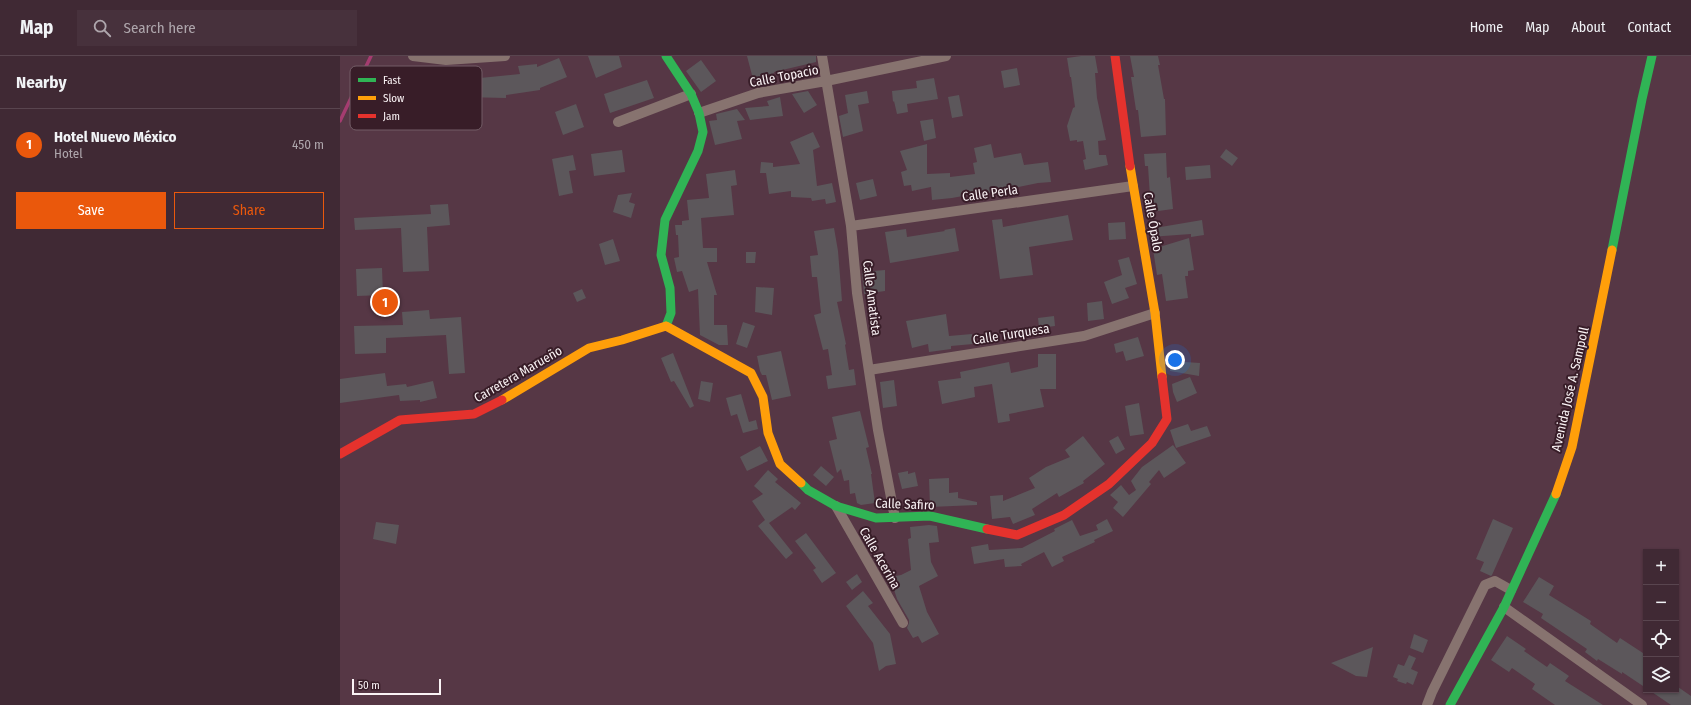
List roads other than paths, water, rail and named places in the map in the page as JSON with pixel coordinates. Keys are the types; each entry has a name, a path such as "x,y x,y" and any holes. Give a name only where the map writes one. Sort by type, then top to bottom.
{"street":[{"path":"413,56 446,60 505,56"},
{"path":"666,56 691,94 699,113 703,132 698,151 665,220 661,255 670,288 671,313 666,326"},
{"name":"Calle Amatista","path":"822,56 851,226 857,293 878,430 895,518"},
{"name":"Calle Topacio","path":"699,113 758,93 826,81 946,56"},
{"name":"Calle Ópalo","path":"1115,56 1134,186 1156,313 1164,393"},
{"name":"Avenida José A. Sampoll","path":"1450,705 1504,606 1561,483 1572,447 1598,326 1642,99 1652,56"},
{"path":"618,122 691,94"},
{"name":"Calle Perla","path":"851,226 1134,186"},
{"name":"Calle Turquesa","path":"869,370 1084,336 1156,313"},
{"name":"Carretera Marueño","path":"340,454 400,420 474,414 499,402 588,348 622,340 666,326"},
{"name":"Calle Safiro","path":"666,326 751,373 763,397 768,433 780,464 808,490 836,506 876,518 930,516 1017,535 1064,515 1109,484 1152,443 1167,419 1164,393"},
{"name":"Calle Acerina","path":"836,506 902,623"},
{"path":"1427,705 1485,585 1495,581 1511,590"},
{"path":"1504,606 1642,705"}],"waterway":[{"path":"366,66 371,56"},
{"path":"340,121 350,100"}],"place":[{"name":"Hotel Nuevo México","path":"385,302"}]}
